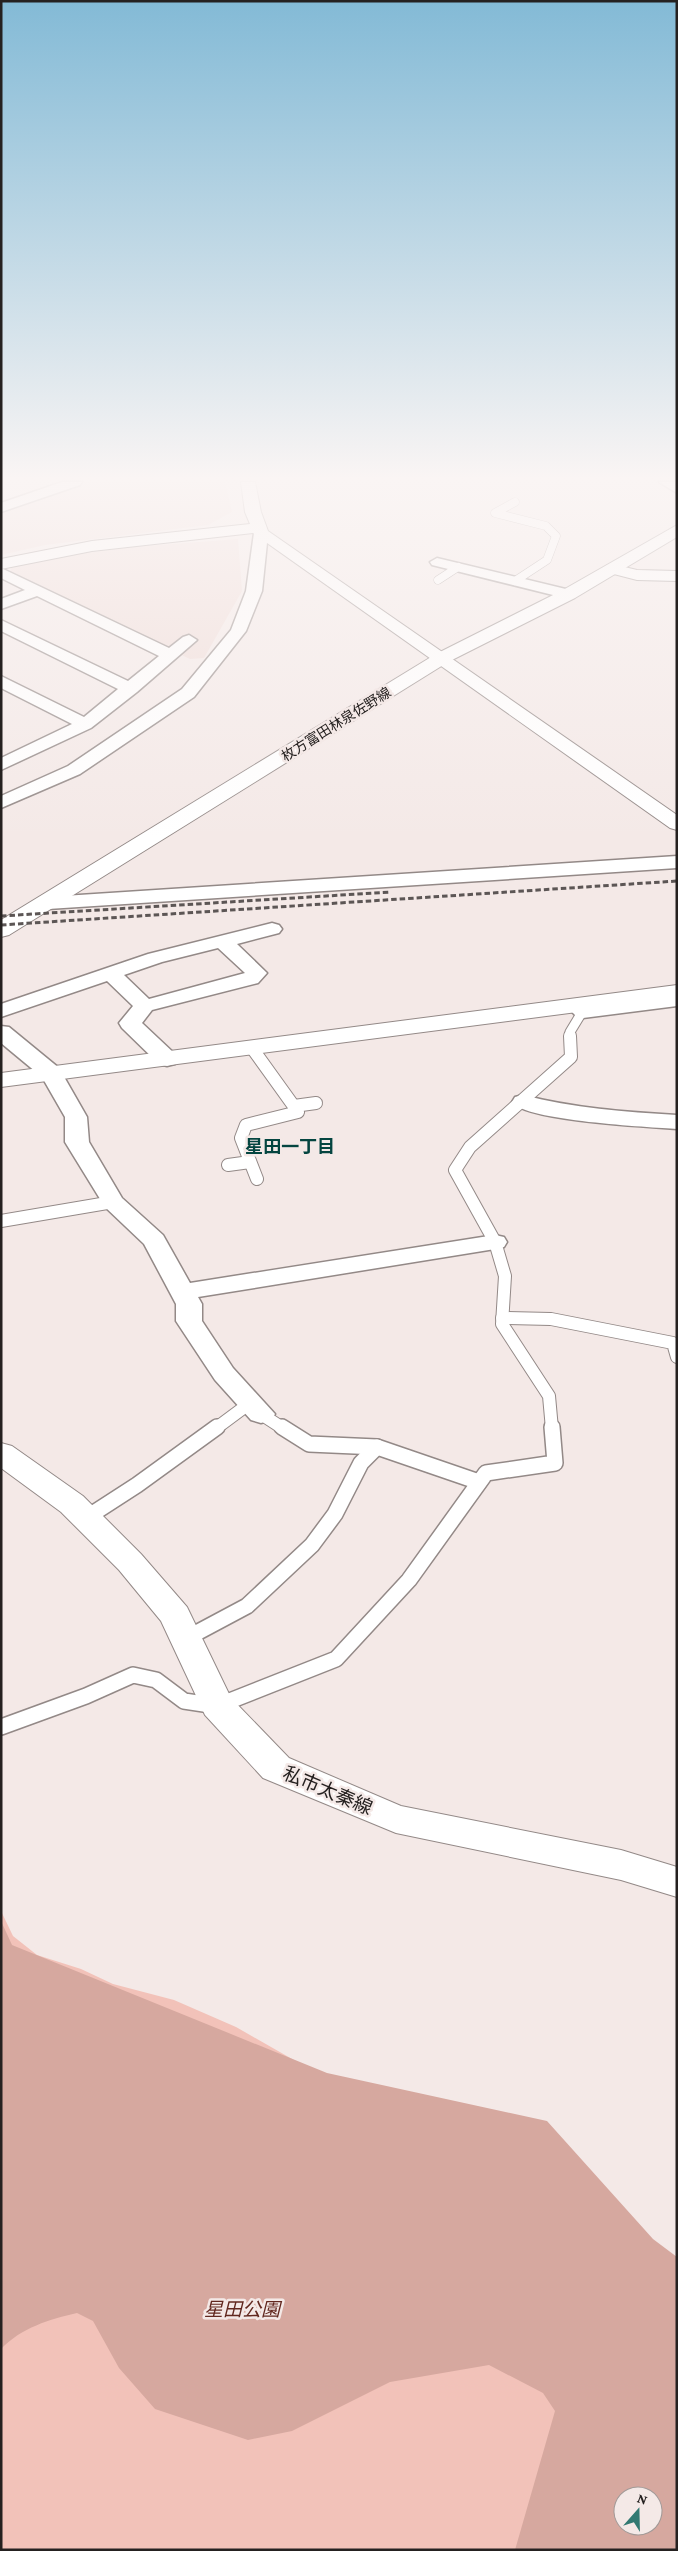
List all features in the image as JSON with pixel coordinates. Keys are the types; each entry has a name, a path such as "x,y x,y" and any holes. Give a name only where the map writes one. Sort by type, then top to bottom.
{"street":[{"path":"57,601 170,655"},
{"path":"1,803 74,770 188,694 238,631 250,601"},
{"path":"361,601 677,824"},
{"name":"枚方富田林泉佐野線","path":"1,930 48,904 442,658 555,601"},
{"path":"1,625 131,689"},
{"path":"1,765 85,724 190,640"},
{"path":"1,681 85,724"},
{"path":"1,743 23,755"},
{"path":"48,904 677,862"},
{"path":"1,1011 110,972 221,940 272,929"},
{"path":"167,1059 130,1024 145,1006 251,979 258,973 221,940"},
{"path":"110,972 145,1006"},
{"path":"585,1008 677,992"},
{"path":"1,1080 585,1008 677,1000"},
{"path":"1,1032 52,1073 76,1116 78,1142 113,1202 154,1240 189,1304 189,1321 224,1374 256,1408"},
{"path":"523,1102 535,1108 615,1118 677,1122"},
{"path":"181,1292 495,1242"},
{"name":"私市太秦線","path":"1,1453 72,1504 130,1562 175,1615 218,1706 276,1768 396,1819 621,1865 677,1882"}],"lane":[{"path":"1,1727 86,1696 133,1675 156,1680 184,1701 218,1706 336,1659 409,1580 486,1473 555,1463 549,1396 502,1324 505,1276 495,1242 454,1170 470,1147 523,1102 571,1057 570,1032 585,1008"},
{"path":"252,1048 298,1112 246,1125 241,1138 256,1179"},
{"path":"294,1106 316,1103"},
{"path":"228,1165 250,1162"},
{"path":"1,1221 113,1202"},
{"path":"502,1318 551,1319 673,1343 677,1357"},
{"path":"86,1518 256,1408 309,1444 377,1447 479,1482"},
{"path":"187,1638 247,1606 312,1545 335,1514 361,1463 377,1447"}],"shaded area":[{"path":"67,601 236,601 204,658 190,659"}],"green space":[{"name":"星田公園","path":"1,1911 13,1936 37,1955 81,1969 113,1984 174,2000 236,2027 327,2079 522,2129 653,2486 613,2486 613,2536 663,2536 663,2512 677,2550 1,2550"},
{"name":"星田公園","path":"1,1921 12,1945 327,2073 547,2121 653,2239 677,2257 677,2550 515,2550 555,2411 543,2393 489,2365 390,2382 292,2431 248,2440 155,2409 119,2368 93,2321 77,2313 36,2325 1,2349"}],"railway":[{"path":"1,925 677,881"},
{"path":"1,916 391,892"}],"district":[{"name":"星田一丁目","path":"290,1147"}]}
